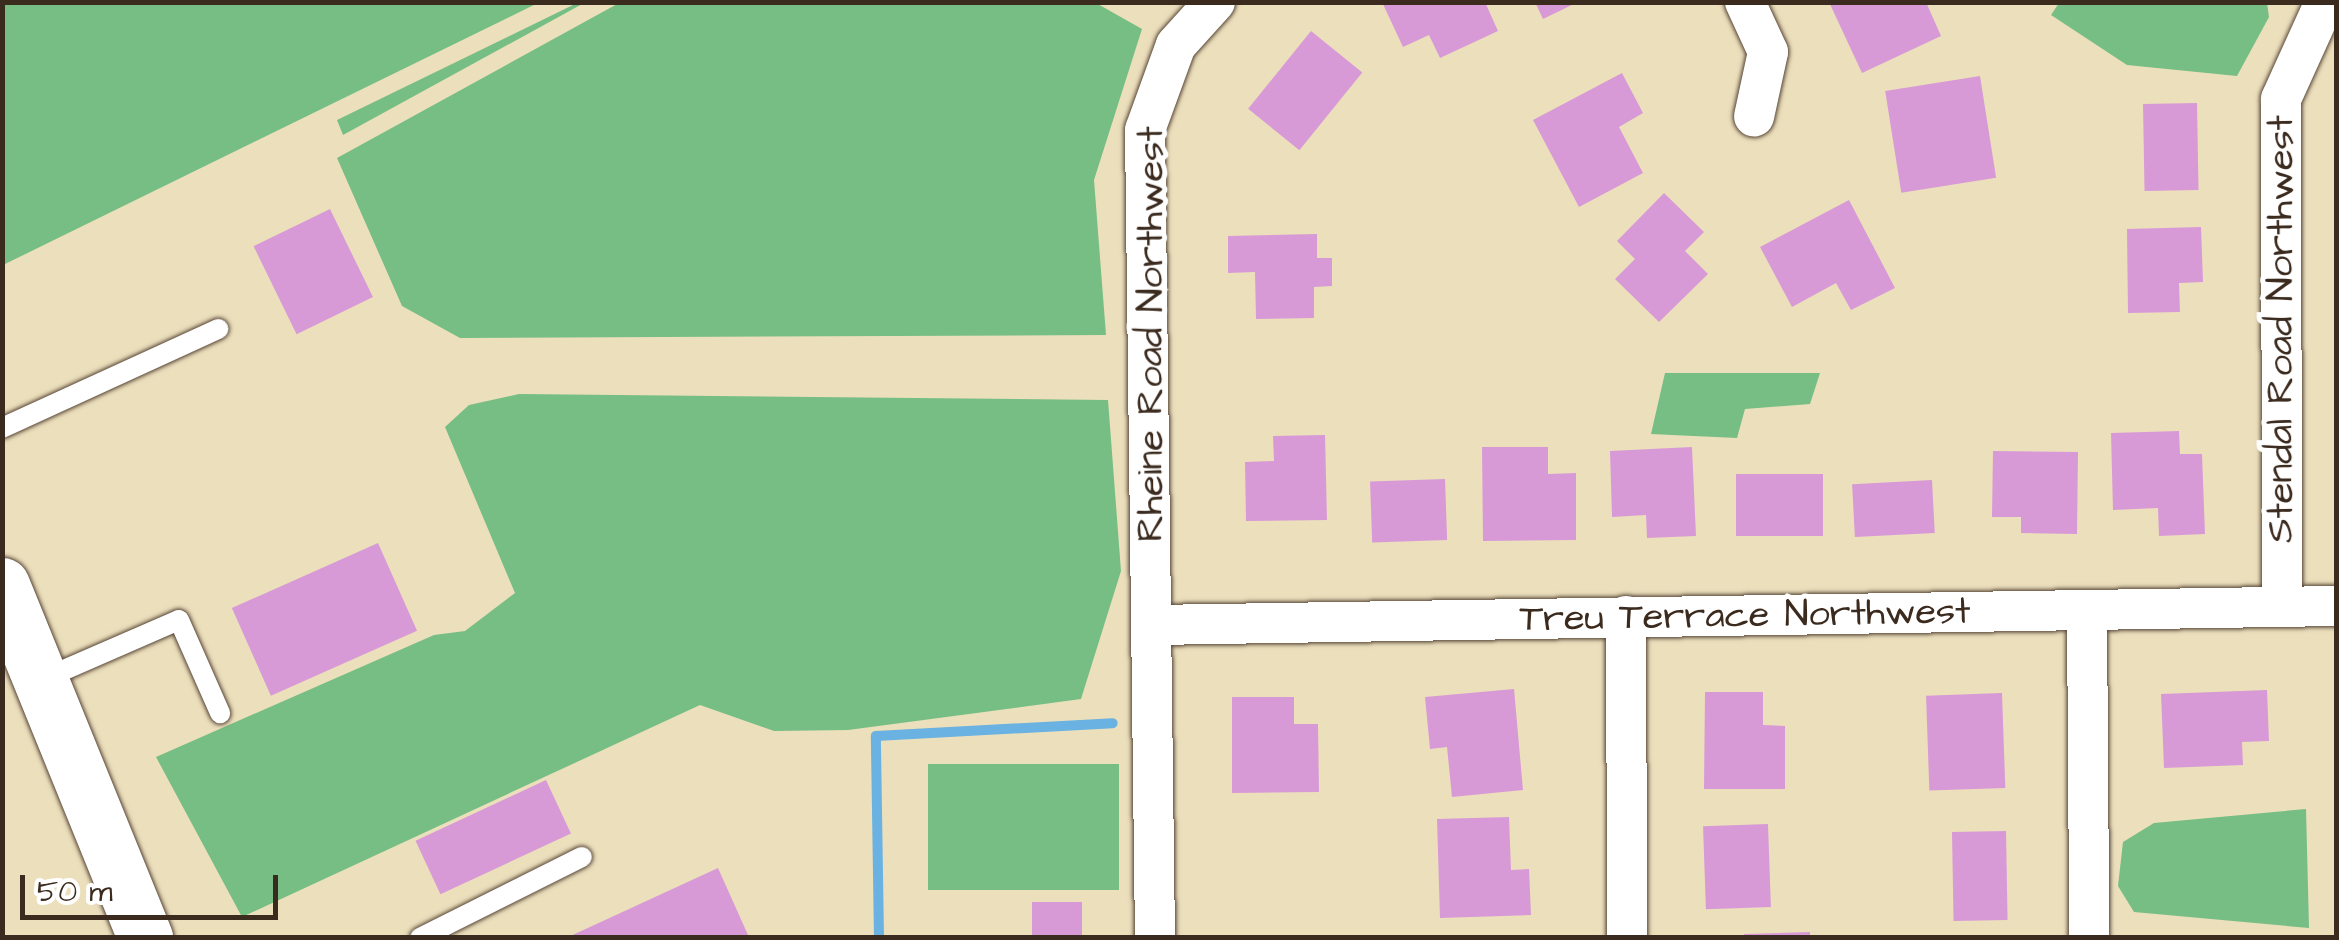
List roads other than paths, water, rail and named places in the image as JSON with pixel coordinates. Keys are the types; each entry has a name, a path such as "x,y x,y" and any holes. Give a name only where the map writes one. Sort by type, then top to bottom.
{"main road":[{"path":"2,585 144,938"}],"street":[{"name":"Rheine Road Northwest","path":"1155,938 1145,130 1176,45 1215,2"},
{"path":"1745,2 1768,52 1754,117"},
{"name":"Stendal Road Northwest","path":"2282,605 2280,100 2325,2"},
{"name":"Treu Terrace Northwest","path":"1153,625 2087,613 2336,606"},
{"path":"2087,613 2090,938"},
{"path":"1626,616 1627,938"}],"lane":[{"path":"2,428 218,329"},
{"path":"39,681 179,620 220,713"},
{"path":"420,938 582,857"}],"waterway":[{"path":"879,938 876,736 1113,723"}]}
